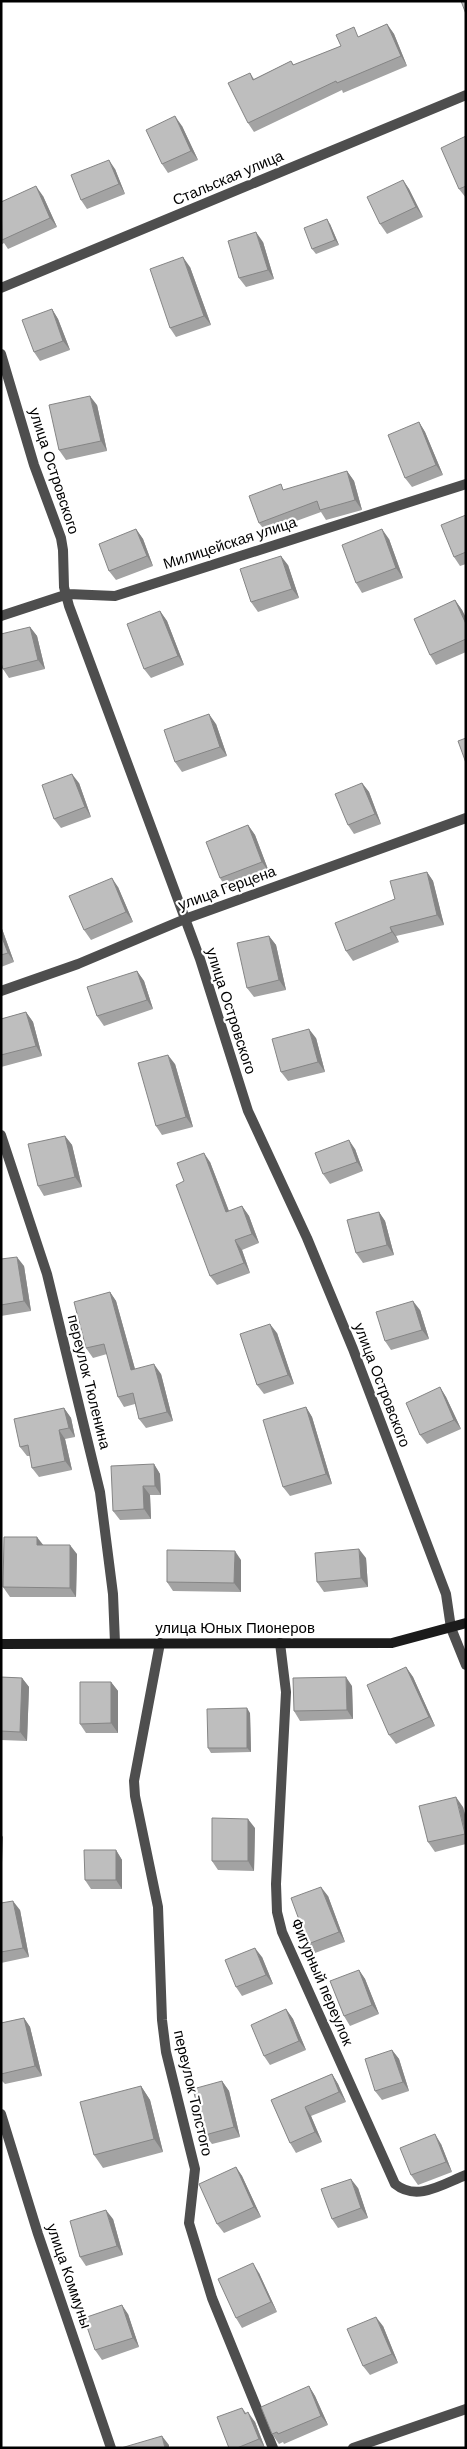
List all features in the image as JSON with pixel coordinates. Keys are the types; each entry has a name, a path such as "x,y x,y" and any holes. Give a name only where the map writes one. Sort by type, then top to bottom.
{"main road":[{"name":"улица Юных Пионеров","path":"1,1644 392,1642 466,1623"}],"street":[{"name":"Стальская улица","path":"1,288 466,95"},
{"name":"улица Островского","path":"1,354 34,464 61,538 64,586 68,594 69,606 200,960 248,1111 307,1238 353,1349 446,1594 451,1628 466,1665"},
{"name":"Милицейская улица","path":"1,616 68,594 114,596 466,484"},
{"name":"улица Герцена","path":"1,991 78,964 185,919 466,818"},
{"name":"переулок Тюленина","path":"1,1135 47,1274 100,1492 112,1585 115,1643"},
{"name":"переулок Толстого","path":"160,1643 134,1781 135,1796 158,1908 162,2020 166,2052 195,2169 189,2223 212,2298 273,2448"},
{"name":"Фигурный переулок","path":"280,1643 286,1692 276,1884 277,1912 282,1932 395,2184 410,2192 420,2193 466,2175"},
{"name":"улица Коммуны","path":"1,2114 38,2234 111,2448"},
{"path":"353,2448 466,2409"}],"building":[{"path":"461,1 466,1 466,14"},
{"path":"387,24 401,56 337,83 336,81 248,123 228,83 250,73 253,80 291,61 293,65 341,46 336,35 354,27 358,37"},
{"path":"175,116 191,151 162,164 146,130"},
{"path":"466,136 466,186 459,189 441,148"},
{"path":"109,160 119,184 81,200 71,175"},
{"path":"403,180 416,207 380,224 367,197"},
{"path":"36,186 50,218 2,240 1,202"},
{"path":"327,219 335,240 312,249 304,228"},
{"path":"256,232 268,270 239,278 228,241"},
{"path":"183,257 204,316 170,328 150,269"},
{"path":"52,309 63,341 34,352 22,320"},
{"path":"90,396 101,441 59,450 49,405"},
{"path":"419,422 436,465 405,478 388,435"},
{"path":"347,471 355,500 320,510 317,501 259,523 249,496 281,484 283,490"},
{"path":"466,515 466,552 454,557 441,525"},
{"path":"136,529 147,556 109,571 99,544"},
{"path":"382,529 396,568 356,583 342,545"},
{"path":"281,556 292,589 251,602 240,569"},
{"path":"455,600 466,624 466,639 430,655 414,619"},
{"path":"160,611 178,656 144,669 127,624"},
{"path":"30,627 38,660 3,669 1,663 1,634"},
{"path":"209,714 220,747 175,762 164,730"},
{"path":"466,738 466,763 458,741"},
{"path":"72,774 85,807 54,819 42,785"},
{"path":"362,783 375,814 348,825 335,794"},
{"path":"248,825 262,862 220,878 206,842"},
{"path":"427,872 437,915 390,927 392,932 346,951 335,923 395,899 390,881"},
{"path":"112,878 126,912 84,930 69,896"},
{"path":"1,935 8,953 1,955"},
{"path":"269,936 279,980 247,988 237,943"},
{"path":"137,971 147,1000 97,1016 87,987"},
{"path":"26,1012 36,1046 1,1055 1,1019"},
{"path":"309,1029 318,1062 281,1072 272,1039"},
{"path":"168,1055 186,1117 156,1126 138,1063"},
{"path":"65,1136 75,1177 38,1186 28,1144"},
{"path":"349,1140 357,1162 323,1174 315,1153"},
{"path":"204,1153 226,1212 242,1206 252,1234 235,1240 244,1263 210,1276 176,1185 184,1181 177,1163"},
{"path":"379,1212 387,1245 356,1253 347,1220"},
{"path":"17,1257 24,1301 1,1305 1,1259"},
{"path":"110,1292 131,1370 154,1364 167,1412 139,1419 133,1393 118,1397 104,1344 86,1348 74,1302"},
{"path":"413,1301 422,1330 385,1341 376,1312"},
{"path":"270,1324 288,1375 257,1385 240,1334"},
{"path":"440,1387 454,1420 420,1435 406,1403"},
{"path":"306,1407 326,1474 283,1487 263,1420"},
{"path":"64,1408 69,1428 59,1430 65,1461 32,1468 28,1445 20,1447 14,1419"},
{"path":"154,1464 155,1486 143,1486 144,1509 113,1511 111,1466"},
{"path":"4,1537 37,1537 37,1545 70,1545 70,1588 3,1587"},
{"path":"359,1549 361,1578 317,1582 315,1553"},
{"path":"167,1550 235,1551 234,1583 167,1582"},
{"path":"406,1667 429,1717 389,1735 367,1685"},
{"path":"1,1677 22,1678 20,1732 1,1731"},
{"path":"346,1677 347,1710 294,1711 293,1678"},
{"path":"80,1682 111,1682 111,1723 80,1724"},
{"path":"247,1708 247,1748 208,1748 207,1709"},
{"path":"456,1797 465,1834 428,1842 419,1806"},
{"path":"212,1818 248,1819 248,1861 212,1861"},
{"path":"84,1850 116,1850 116,1880 85,1880"},
{"path":"321,1887 339,1932 308,1944 291,1898"},
{"path":"13,1901 23,1948 1,1952 1,1903"},
{"path":"255,1948 266,1975 236,1987 225,1960"},
{"path":"359,1970 372,2005 344,2016 330,1981"},
{"path":"286,2009 299,2041 264,2056 251,2025"},
{"path":"24,2018 35,2066 1,2074 1,2023"},
{"path":"392,2050 403,2082 375,2091 365,2059"},
{"path":"332,2074 339,2092 305,2107 315,2132 290,2143 271,2100"},
{"path":"222,2081 234,2127 205,2135 193,2089"},
{"path":"141,2086 154,2139 94,2155 80,2102"},
{"path":"435,2134 446,2162 411,2175 400,2148"},
{"path":"236,2167 254,2207 217,2224 199,2184"},
{"path":"351,2179 361,2208 332,2219 321,2189"},
{"path":"106,2210 117,2246 80,2257 70,2221"},
{"path":"253,2263 271,2302 236,2318 218,2279"},
{"path":"122,2305 133,2338 95,2350 84,2318"},
{"path":"376,2317 392,2354 363,2366 347,2329"},
{"path":"309,2386 321,2416 278,2434 277,2432 272,2434 261,2407"},
{"path":"242,2408 245,2414 248,2412 259,2439 237,2448 229,2448 217,2417"},
{"path":"162,2436 165,2448 121,2448"}]}
